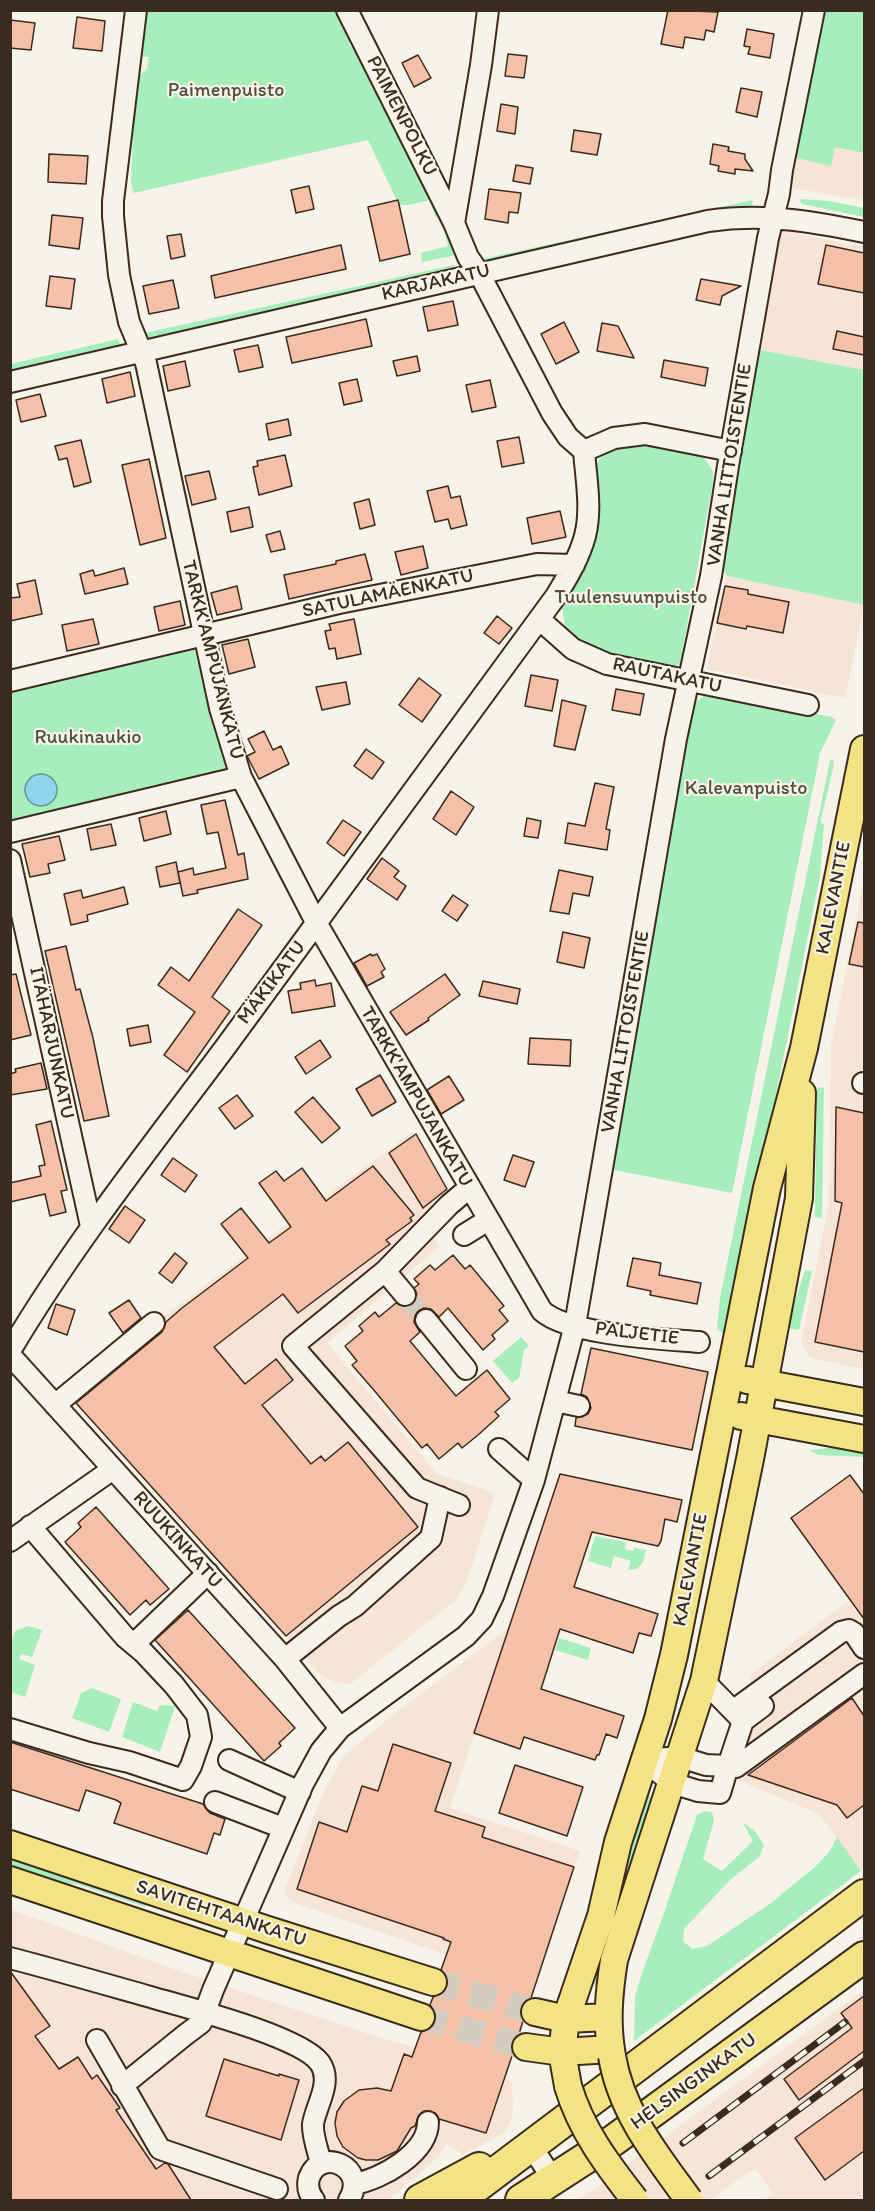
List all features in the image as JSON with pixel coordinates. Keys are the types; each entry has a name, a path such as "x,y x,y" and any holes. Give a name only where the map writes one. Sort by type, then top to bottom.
{"highway":[{"path":"459,2200 864,1895"},
{"name":"HELSINGINKATU","path":"552,2190 614,2140 864,1957"},
{"path":"420,2200 541,2138"},
{"path":"521,2200 552,2190"}],"main road":[{"name":"KALEVANTIE","path":"635,2200 594,2146 574,2109 562,2052 566,2019 601,1916 618,1842 658,1719 677,1644 767,1188 804,1048 864,749"},
{"name":"KALEVANTIE","path":"689,2200 638,2128 624,2098 611,2053 608,2017 609,1992 614,1960 704,1681 758,1418 799,1198 804,1048"},
{"path":"730,1377 864,1402"},
{"path":"723,1413 864,1439"},
{"name":"SAVITEHTAANKATU","path":"10,1844 243,1922 433,1982"},
{"name":"SAVITEHTAANKATU","path":"10,1880 421,2016"},
{"path":"535,2012 566,2019 608,2017"},
{"path":"526,2048 562,2052 611,2053"}],"street":[{"name":"TARKK'AMPUJANKATU","path":"136,10 113,201 114,232 129,322 146,363 220,708 241,777 316,924 542,1311 549,1317 575,1325"},
{"name":"PAIMENPOLKU","path":"347,10 454,222 468,257 479,273 552,413 568,437 584,451"},
{"path":"454,222 488,10"},
{"name":"VANHA LITTOISTENTIE","path":"122,2086 197,2026 283,1828 321,1751 340,1728 476,1627 493,1596 534,1480 575,1325 688,681 711,576 768,238 774,218 814,10"},
{"name":"KARJAKATU","path":"10,382 692,224 736,218 774,218 811,221 864,232"},
{"path":"584,451 614,438 645,434 731,451"},
{"name":"MÄKIKATU","path":"10,1353 28,1321 92,1226 556,596 574,565 585,534 588,511 584,451"},
{"name":"SATULAMÄENKATU","path":"204,635 313,608 456,579 537,564 574,565"},
{"name":"RAUTAKATU","path":"539,619 567,645 585,656 607,664 808,705"},
{"path":"10,681 204,635"},
{"path":"10,832 241,777"},
{"name":"ITÄHARJUNKATU","path":"10,860 92,1226"},
{"path":"459,1505 417,1488 293,1346 385,1272 449,1205 469,1188"},
{"path":"464,1235 488,1220"},
{"path":"385,1272 405,1295"},
{"path":"426,1320 466,1368"},
{"path":"55,1405 153,1323"},
{"name":"PALJETIE","path":"575,1325 627,1336 699,1342"},
{"name":"RUUKINKATU","path":"10,1353 285,1659 340,1728"},
{"path":"555,1401 579,1406"},
{"path":"499,1449 534,1480"},
{"path":"10,1540 113,1468"},
{"path":"285,1659 340,1615 355,1606 431,1538 440,1497"},
{"path":"10,1729 89,1754 129,1762 183,1780 191,1766 201,1737 197,1715 174,1685 126,1637 30,1526"},
{"path":"134,1644 208,1574"},
{"path":"732,1767 738,1716 841,1632 849,1630 854,1633 864,1648"},
{"path":"644,1760 680,1757 706,1765 732,1767 864,1674"},
{"path":"704,1681 738,1716"},
{"path":"644,1760 672,1784 698,1791 720,1793 732,1767 766,1710 738,1716"},
{"path":"229,1760 300,1792"},
{"path":"214,1802 283,1828"},
{"path":"10,1958 205,2012 294,2044 310,2054 320,2063 324,2077 323,2095 313,2126 321,2164"},
{"path":"97,2040 160,2149 276,2195 311,2193 311,2174 321,2164 332,2162 347,2169 352,2192 387,2172 417,2150 426,2138 428,2122"},
{"path":"541,2138 552,2190"}],"shaded area":[{"path":"834,139 864,144 864,200 791,188 794,158"},
{"path":"788,232 864,247 864,370 755,349 778,236"},
{"path":"727,576 864,605 845,698 707,669"},
{"path":"864,879 864,1369 810,1358 801,1343 829,1203 831,1045"},
{"path":"413,1131 461,1210 432,1236 440,1246 327,1343 437,1474 495,1493 468,1578 457,1599 350,1684 345,1684 322,1676 64,1390"},
{"path":"848,1601 864,1622 864,1869 861,1871 819,1814 737,1780 751,1674"},
{"path":"509,1628 450,1808 580,1851 538,1976 523,1981 295,1903 284,1891 321,1798 343,1757 389,1718"},
{"path":"10,1909 179,1971 375,2036 492,2069 512,2082 513,2112 509,2125 503,2133 464,2154 446,2145 439,2156 389,2200 11,2200"},
{"path":"864,1990 864,2200 764,2200 773,2194 755,2168 710,2200 579,2200"}],"green space":[{"name":"Paimenpuisto","path":"145,11 340,11 353,37 349,44 367,65 442,215 435,217 430,200 399,205 368,140 134,193 131,183 133,131 139,76 147,69 149,57 140,57"},
{"path":"823,11 864,11 864,153 835,147 831,166 793,157"},
{"path":"801,199 829,201 864,208 864,217 802,204"},
{"path":"753,200 752,206 486,262 482,259"},
{"path":"448,232 457,255 422,262 421,253 448,246 445,233"},
{"path":"454,265 456,270 151,339 145,333"},
{"path":"118,339 120,346 11,372 11,364"},
{"path":"755,349 864,370 864,605 727,576 722,569 745,439 739,438"},
{"name":"Tuulensuunpuisto","path":"629,441 701,453 713,471 713,482 680,664 666,668 601,655 576,642 565,626 561,600 597,463 604,453"},
{"name":"Ruukinaukio","path":"193,645 227,772 12,824 10,816 10,689"},
{"name":"Kalevanpuisto","path":"710,692 831,717 836,720 820,753 732,1193 609,1169 616,1154 694,703"},
{"path":"830,760 833,760 834,765 821,819 821,823 824,824 820,876 751,1219 725,1335 717,1329 720,1298"},
{"path":"817,1087 824,1088 822,1218 815,1217"},
{"path":"805,1270 812,1271 799,1330 788,1328 793,1307"},
{"path":"521,1337 529,1346 524,1350 519,1378 512,1383 493,1361"},
{"path":"840,1447 864,1450 864,1457 819,1455 809,1450"},
{"path":"595,1536 626,1542 625,1549 646,1550 643,1562 637,1569 628,1570 631,1561 614,1556 611,1568 588,1561"},
{"path":"28,1626 42,1630 32,1657 21,1654 19,1659 35,1665 25,1697 11,1692 11,1644 15,1631"},
{"path":"559,1638 591,1648 588,1660 555,1650"},
{"path":"92,1688 121,1699 109,1732 72,1718 81,1693"},
{"path":"133,1702 157,1711 160,1705 175,1706 160,1752 122,1737"},
{"path":"647,1796 657,1798 595,1984 589,1982 620,1869"},
{"path":"705,1811 712,1812 714,1821 703,1859 722,1871 753,1841 743,1823 755,1831 764,1845 760,1856 729,1881 684,1929 683,1941 692,1949 707,1946 771,1903 816,1866 830,1851 837,1837 861,1871 634,2041 635,1997 642,1973 697,1815"},
{"path":"11,1855 148,1900 145,1907 80,1885 45,1880 11,1869"}],"water":[{"path":"41,774 53,778 57,790 53,802 41,806 29,802 25,790 29,778"}],"building":[{"path":"668,10 718,12 714,32 706,30 704,40 685,37 683,48 661,44"},
{"path":"77,17 105,21 102,51 73,48"},
{"path":"10,20 35,23 31,50 10,48"},
{"path":"747,29 774,34 770,58 748,54 750,47 744,46"},
{"path":"508,54 527,56 524,78 505,76"},
{"path":"418,55 431,78 414,87 402,63"},
{"path":"741,88 762,92 757,117 736,112"},
{"path":"501,104 518,107 515,134 497,131"},
{"path":"574,130 601,134 597,155 571,151"},
{"path":"713,144 729,147 728,151 745,154 745,159 753,171 735,169 735,174 718,171 719,166 710,164"},
{"path":"49,154 88,156 86,184 48,182"},
{"path":"516,165 533,168 530,184 513,181"},
{"path":"309,186 314,209 296,213 291,190"},
{"path":"489,189 521,193 518,213 509,212 508,223 485,219"},
{"path":"398,200 410,254 380,261 368,207"},
{"path":"52,215 83,218 79,249 49,245"},
{"path":"181,234 185,256 171,259 167,236"},
{"path":"341,245 346,269 215,298 211,276"},
{"path":"826,245 864,253 864,293 818,284"},
{"path":"50,276 75,279 71,309 46,306"},
{"path":"701,279 741,286 722,296 720,305 696,300"},
{"path":"173,280 179,308 149,314 143,286"},
{"path":"453,301 458,325 428,331 423,307"},
{"path":"366,319 372,346 292,363 286,337"},
{"path":"564,322 579,352 556,364 541,334"},
{"path":"602,323 618,326 634,358 597,351"},
{"path":"837,331 864,337 864,355 833,349"},
{"path":"258,345 263,367 239,372 234,350"},
{"path":"417,356 420,371 397,376 393,361"},
{"path":"664,360 708,368 705,386 661,377"},
{"path":"185,361 190,386 168,391 163,366"},
{"path":"130,372 135,396 107,403 102,379"},
{"path":"357,379 362,401 344,405 339,383"},
{"path":"490,380 496,407 472,412 466,385"},
{"path":"40,394 46,416 21,422 16,400"},
{"path":"288,419 291,435 269,440 266,424"},
{"path":"519,437 524,463 502,467 497,441"},
{"path":"81,440 91,482 74,487 67,458 59,460 55,446"},
{"path":"285,455 292,486 259,495 253,467 258,466 257,461"},
{"path":"149,459 166,538 140,545 122,465"},
{"path":"209,471 216,499 192,505 185,476"},
{"path":"448,486 451,498 460,496 467,525 451,529 448,519 435,522 427,491"},
{"path":"369,499 375,525 360,529 354,503"},
{"path":"249,507 253,527 231,532 227,512"},
{"path":"560,511 566,537 532,544 527,518"},
{"path":"280,531 285,549 271,552 266,535"},
{"path":"423,546 428,568 401,575 395,552"},
{"path":"365,554 372,580 289,599 284,575 336,564 336,561"},
{"path":"124,568 128,584 85,594 80,574 93,570 95,576"},
{"path":"35,580 42,614 10,621 10,598 20,597 17,584"},
{"path":"237,586 242,609 217,615 211,593"},
{"path":"725,586 748,590 748,594 789,602 783,633 717,623"},
{"path":"180,601 185,625 159,631 154,607"},
{"path":"497,616 512,628 499,644 484,633"},
{"path":"93,619 99,644 67,651 62,625"},
{"path":"354,619 361,654 337,659 335,648 329,649 325,631 331,630 329,624"},
{"path":"248,639 255,667 229,674 222,645"},
{"path":"531,675 558,680 552,711 525,706"},
{"path":"419,678 441,695 422,722 399,705"},
{"path":"346,682 350,704 322,710 316,687"},
{"path":"616,689 644,694 640,715 612,710"},
{"path":"562,700 586,706 575,750 554,746"},
{"path":"264,731 273,750 281,746 289,764 259,779 247,756 255,752 248,739"},
{"path":"366,749 384,762 372,779 354,766"},
{"path":"595,783 614,787 606,829 610,830 607,850 565,843 568,823 585,826"},
{"path":"451,791 474,807 456,835 433,819"},
{"path":"225,800 238,855 244,853 248,879 197,890 198,893 183,896 178,872 193,868 194,875 226,868 218,832 207,834 201,805"},
{"path":"166,811 171,834 144,841 139,818"},
{"path":"527,818 541,821 538,838 524,836"},
{"path":"343,820 361,832 344,856 327,843"},
{"path":"111,824 116,845 91,850 87,829"},
{"path":"59,836 65,860 48,864 50,873 30,877 22,844"},
{"path":"382,858 399,871 394,877 406,886 397,900 367,879"},
{"path":"176,862 180,883 160,887 156,867"},
{"path":"559,870 593,877 589,896 573,893 569,914 550,911"},
{"path":"124,887 128,904 87,915 88,921 71,925 64,894 81,890 83,898"},
{"path":"453,895 468,905 457,921 442,911"},
{"path":"238,909 262,925 212,997 230,1011 187,1072 164,1055 195,1012 158,985 171,967 189,981"},
{"path":"858,922 864,923 864,967 849,964"},
{"path":"563,932 590,938 584,968 557,962"},
{"path":"66,946 76,990 80,989 93,1038 109,1116 84,1121 45,951"},
{"path":"371,954 372,956 377,954 385,969 381,972 384,977 367,986 354,963"},
{"path":"16,974 31,1035 10,1040 10,975"},
{"path":"445,974 460,995 406,1035 390,1012"},
{"path":"315,980 316,986 331,983 335,1006 292,1013 288,991 301,989 300,983"},
{"path":"483,981 520,989 517,1004 479,996"},
{"path":"148,1025 151,1042 130,1046 127,1029"},
{"path":"530,1038 571,1040 570,1066 528,1064"},
{"path":"320,1040 331,1057 306,1074 295,1057"},
{"path":"41,1063 47,1089 10,1095 10,1074 16,1072 15,1069"},
{"path":"380,1075 396,1102 372,1116 356,1089"},
{"path":"449,1076 464,1100 441,1114 427,1090"},
{"path":"237,1095 253,1116 235,1129 219,1108"},
{"path":"313,1097 340,1128 322,1143 295,1112"},
{"path":"836,1107 864,1113 864,1352 815,1342 842,1203 835,1201"},
{"path":"51,1121 67,1190 61,1191 66,1212 50,1216 45,1194 10,1202 10,1183 41,1176 39,1166 45,1165 36,1125"},
{"path":"416,1134 447,1189 423,1208 389,1153"},
{"path":"513,1155 534,1162 525,1187 504,1180"},
{"path":"173,1158 197,1175 185,1192 161,1175"},
{"path":"373,1166 414,1215 410,1218 412,1221 386,1240 390,1244 298,1313 283,1294 214,1347 245,1384 276,1359 293,1380 262,1405 311,1464 321,1456 325,1461 348,1442 418,1527 286,1636 76,1403 162,1332 166,1322 182,1308 248,1258 221,1224 241,1208 269,1243 291,1227 259,1183 276,1171 284,1181 302,1168 326,1201"},
{"path":"125,1206 145,1220 129,1243 109,1229"},
{"path":"175,1253 187,1263 172,1283 159,1273"},
{"path":"453,1255 465,1269 470,1265 504,1306 499,1310 508,1321 492,1335 495,1339 483,1350 448,1308 439,1317 431,1309 424,1308 418,1311 414,1322 420,1332 410,1341 456,1396 487,1370 510,1399 495,1412 499,1416 478,1435 462,1448 458,1443 439,1459 427,1444 422,1448 352,1365 357,1361 345,1346 363,1331 359,1326 375,1312 379,1317 396,1303 406,1307 413,1304 417,1294 414,1288 419,1284 414,1279 430,1265 435,1270"},
{"path":"633,1258 661,1263 659,1275 701,1283 697,1304 650,1295 651,1291 627,1286"},
{"path":"129,1300 141,1318 123,1333 109,1313"},
{"path":"56,1304 75,1310 67,1335 48,1328"},
{"path":"591,1348 708,1372 692,1450 575,1426 576,1418 588,1414 591,1408 587,1397 581,1394"},
{"path":"560,1474 682,1500 677,1522 665,1519 658,1546 592,1532 574,1587 658,1614 651,1636 639,1633 633,1653 560,1629 541,1689 624,1716 617,1738 606,1734 595,1760 524,1737 520,1749 474,1733"},
{"path":"850,1475 864,1494 864,1619 791,1518"},
{"path":"96,1507 169,1589 150,1605 146,1600 130,1615 65,1542 81,1527 78,1523"},
{"path":"188,1610 295,1728 279,1743 281,1746 264,1761 155,1640"},
{"path":"852,1698 864,1716 864,1805 847,1818 837,1805 748,1775"},
{"path":"10,1742 203,1804 210,1813 225,1819 220,1835 214,1833 207,1854 114,1823 121,1803 86,1790 79,1811 10,1789"},
{"path":"393,1744 451,1763 435,1811 485,1827 482,1837 574,1867 531,1998 524,2001 521,2008 523,2021 519,2034 511,2044 513,2053 486,2133 439,2119 435,2113 424,2111 419,2115 415,2126 411,2128 397,2151 378,2160 366,2160 358,2158 343,2147 337,2136 335,2123 337,2112 344,2101 359,2090 377,2088 391,2091 404,2054 412,2057 421,2032 430,2029 435,2022 436,2013 430,2005 433,1997 443,1993 447,1987 447,1978 441,1970 451,1942 297,1889 319,1822 347,1832 362,1786 378,1791"},
{"path":"515,1765 583,1787 567,1836 499,1813"},
{"path":"10,1971 50,2026 35,2036 59,2069 78,2057 92,2079 97,2075 120,2108 116,2110 156,2169 165,2163 168,2164 191,2200 10,2200"},
{"path":"864,1996 864,2051 799,2100 784,2079 852,2028 841,2013"},
{"path":"224,2059 299,2080 281,2140 206,2116"},
{"path":"864,2088 864,2151 825,2180 795,2138"}],"tunnel":[{"path":"405,1295 426,1320"},
{"path":"433,1982 535,2012"},
{"path":"421,2017 526,2047"}],"railway":[{"path":"683,2143 845,2022"},
{"path":"709,2176 864,2061"}]}
